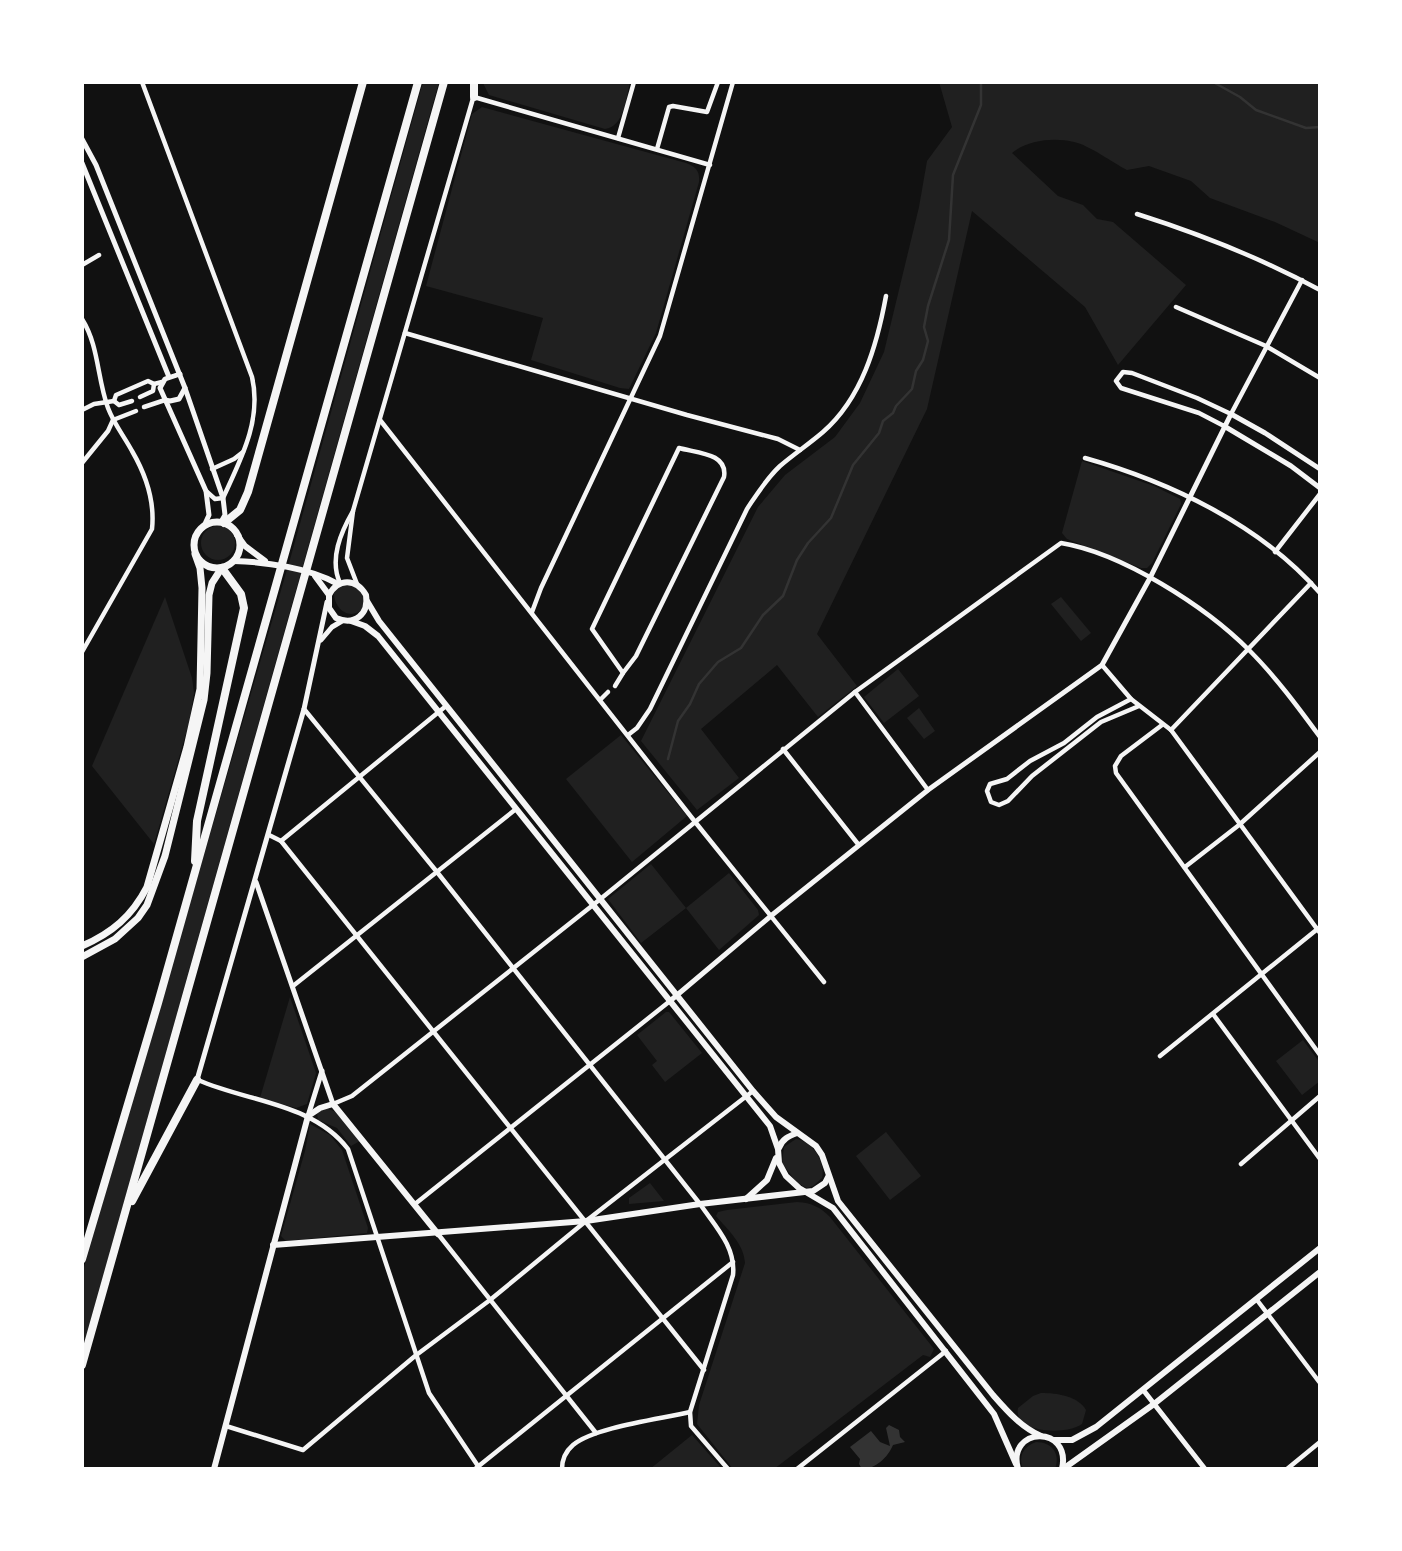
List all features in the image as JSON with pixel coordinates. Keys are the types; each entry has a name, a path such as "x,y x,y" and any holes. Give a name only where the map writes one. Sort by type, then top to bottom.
{"highway":[{"path":"82,946 118,926 139,902 147,887 187,747 200,689 202,588 194,538 204,526 223,523 240,510 248,492 363,82"},
{"path":"82,1259 194,878 418,82"},
{"path":"82,1365 444,82"},
{"path":"474,97 476,82"},
{"path":"82,957 115,939 138,918 146,905 165,856 202,714 208,673 209,595 212,583 222,568 234,561 239,551 237,535 223,523"},
{"path":"194,878 197,821 244,608 241,593 222,568 205,566 195,554"},
{"path":"109,1270 129,1208 197,1080"}],"main road":[{"path":"237,535 245,546 269,563"},
{"path":"234,561 269,563 339,584"},
{"path":"313,575 321,581 332,614 342,621 365,626 378,636 770,1126 778,1149 779,1163 786,1175 806,1192 833,1208 994,1413 1017,1467"},
{"path":"328,598 339,584 345,582 357,584 366,594 367,601 379,621 753,1091 776,1117 816,1146 822,1155 838,1201 993,1395 1027,1430 1054,1440 1072,1440 1087,1433 1144,1391 1320,1248"},
{"path":"351,621 363,614 367,601"},
{"path":"214,1469 308,1116 333,1104 438,1234"},
{"path":"745,1200 767,1180 775,1164 780,1143 797,1133"},
{"path":"273,1245 586,1221 806,1192 820,1188 828,1177"},
{"path":"421,1235 428,1221"},
{"path":"1062,1469 1154,1404 1320,1272"},
{"path":"1017,1467 1016,1457 1022,1444 1027,1439 1041,1436"},
{"path":"1054,1440 1063,1453 1062,1469"}],"street":[{"path":"142,82 256,394 256,414 244,452 223,498"},
{"path":"618,138 634,82"},
{"path":"657,149 669,107 708,113 718,82"},
{"path":"531,613 660,336 733,82"},
{"path":"357,584 347,558 353,510 474,97 710,165"},
{"path":"82,139 96,165 180,374 223,498 223,523"},
{"path":"82,163 169,377"},
{"path":"1137,214 1237,250 1320,290"},
{"path":"82,265 99,255"},
{"path":"127,273 138,269"},
{"path":"415,1204 670,1001 858,844 928,789 1102,664 1150,578 1224,426 1301,280"},
{"path":"628,735 637,728 650,709 747,509 761,486 779,467 824,431 849,401 868,366 881,324 886,296"},
{"path":"1176,307 1266,346 1320,378"},
{"path":"82,318 94,344 113,420 146,479 154,508 152,529 82,652"},
{"path":"405,333 778,439 800,450"},
{"path":"1320,470 1265,433 1197,398 1132,373 1123,372 1116,381 1121,388 1199,413 1224,426 1291,466 1320,488"},
{"path":"82,410 94,404 114,401 116,395 137,385 148,381 155,384 180,374"},
{"path":"162,382 160,388 205,491 209,515 204,526"},
{"path":"140,397 153,391 155,384"},
{"path":"144,407 165,400 179,399 185,388"},
{"path":"114,401 119,405 132,401"},
{"path":"82,463 113,420 136,411"},
{"path":"380,420 824,982"},
{"path":"615,686 636,656 724,477 723,463 715,457 679,448 592,629 623,673"},
{"path":"212,469 244,452"},
{"path":"1085,458 1132,472 1190,498 1232,521 1275,552 1320,593"},
{"path":"205,491 215,499 223,498"},
{"path":"1275,552 1320,494"},
{"path":"339,584 335,568 336,550 353,510"},
{"path":"255,880 333,1104 352,1096 696,823 855,692 1061,542 1079,546 1150,578 1202,610 1249,649 1320,737"},
{"path":"1171,730 1311,583"},
{"path":"328,598 304,709 197,1080 308,1116 329,1129 348,1149 429,1393 478,1468 734,1262"},
{"path":"319,642 342,621"},
{"path":"1102,664 1131,699 1171,730 1319,930 1160,1056"},
{"path":"600,699 608,692"},
{"path":"855,692 928,789"},
{"path":"1131,699 1097,717 1066,746 1032,776 1008,802 999,805 991,802 987,791 990,784 1007,779 1030,761 1066,746 1101,722 1139,706"},
{"path":"281,841 446,706"},
{"path":"304,709 514,968 700,1204 727,1243 734,1262 733,1275 690,1412 691,1426 728,1469"},
{"path":"1097,717 1101,722"},
{"path":"1163,725 1121,756 1115,766 1119,778 1320,1055"},
{"path":"783,749 858,844"},
{"path":"1185,867 1239,825 1320,751"},
{"path":"293,986 516,808"},
{"path":"269,835 281,841 704,1370"},
{"path":"1213,1014 1320,1159"},
{"path":"308,1116 322,1070"},
{"path":"225,1425 303,1450 415,1356 491,1300 586,1221 753,1091"},
{"path":"1241,1164 1320,1096"},
{"path":"438,1234 596,1433"},
{"path":"1257,1300 1320,1382"},
{"path":"797,1469 946,1351"},
{"path":"1144,1391 1205,1469"},
{"path":"562,1469 567,1451 575,1443 596,1433 690,1412"},
{"path":"1287,1469 1320,1443"}],"shaded area":[{"path":"423,82 439,82 82,1351 82,1274 291,556"},
{"path":"630,82 620,117 611,127 605,129 489,95 483,83"},
{"path":"939,82 1320,82 1320,243 1275,222 1210,198 1191,181 1149,166 1127,170 1094,150 1074,142 1041,141 1025,145 1012,153 1058,196 1083,205 1097,219 1113,222 1186,285 1118,365 1085,307 972,211 927,409 817,634 857,686 818,717 777,665 701,729 739,778 697,810 641,741 758,507 785,475 835,437 860,403 884,352 919,207 927,161 952,127"},
{"path":"482,107 686,163 698,172 699,182 656,333 629,389 531,360 543,318 426,286 472,114"},
{"path":"1082,461 1154,486 1180,499 1181,504 1147,568 1067,539 1062,533"},
{"path":"218,526 230,531 235,543 230,555 218,560 206,555 201,543 206,531"},
{"path":"340,585 356,586 364,595 364,608 353,614 343,612 334,597 334,591"},
{"path":"165,597 192,678 194,693 189,723 154,844 92,766"},
{"path":"1061,597 1091,633 1081,641 1051,604"},
{"path":"898,669 919,696 884,723 864,697"},
{"path":"919,708 935,731 924,739 907,718"},
{"path":"621,735 687,816 632,862 566,779"},
{"path":"651,864 686,908 641,943 608,899"},
{"path":"729,873 759,915 719,950 686,908"},
{"path":"290,997 316,1073 307,1104 296,1108 260,1098"},
{"path":"669,1012 702,1053 665,1082 652,1065 657,1061 637,1035"},
{"path":"1303,1040 1320,1063 1320,1081 1302,1095 1276,1061"},
{"path":"326,1108 336,1112 360,1141 351,1146 337,1128 318,1120 317,1112"},
{"path":"310,1124 330,1135 342,1150 368,1228 367,1233 286,1241 281,1236"},
{"path":"886,1132 921,1176 890,1200 856,1156"},
{"path":"796,1139 817,1153 822,1165 822,1178 807,1188 797,1183 782,1163 784,1147"},
{"path":"650,1183 664,1201 629,1204 629,1198"},
{"path":"797,1202 815,1206 830,1217 934,1349 930,1357 923,1355 774,1469 733,1469 697,1424 699,1405 745,1263 739,1243 716,1216 718,1212 727,1210"},
{"path":"1041,1393 1078,1401 1086,1410 1082,1424 1075,1428 1054,1431 1042,1430 1024,1423 1019,1417 1018,1408"},
{"path":"889,1425 899,1430 900,1437 905,1442 893,1445 877,1465 862,1469 860,1459 850,1447 871,1431 880,1442 890,1446 886,1428"},
{"path":"692,1435 722,1469 650,1469"},
{"path":"1036,1442 1050,1446 1056,1453 1055,1469 1023,1469 1023,1452"}],"waterway":[{"path":"668,759 678,721 699,684 718,662 741,648 763,615 783,596 797,560 808,543 831,518 853,465 879,433 883,421 912,389 928,341 924,327 928,306 949,240 953,175 981,105 981,82"},
{"path":"1213,82 1240,97 1256,110 1306,128 1320,127"}]}
